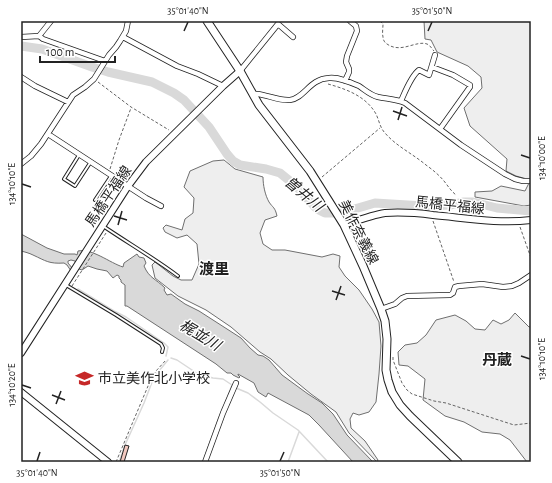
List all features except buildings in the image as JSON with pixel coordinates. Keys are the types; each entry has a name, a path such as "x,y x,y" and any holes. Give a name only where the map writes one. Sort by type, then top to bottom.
{"main road":[{"name":"美作奈義線","path":"207,21 240,71 259,105 306,165 344,226 363,266 385,322 387,339 386,370 392,392 400,405 410,416 458,462"},
{"name":"馬橋平福線","path":"21,353 128,186 146,162 200,108 240,71"},
{"name":"馬橋平福線","path":"344,226 355,221 383,213 407,212 498,222 519,222 531,220"},
{"path":"21,392 108,462"}],"street":[{"path":"38,36 51,21"},
{"path":"21,164 41,144 73,95 85,88 95,77 104,62 123,37 128,21"},
{"path":"345,81 349,70 346,62 347,56 357,31 356,26 350,21"},
{"path":"240,71 277,22 293,37"},
{"path":"21,37 38,36 104,62"},
{"path":"123,37 177,66 223,86"},
{"path":"401,101 416,72 419,70 429,75 435,55"},
{"path":"432,67 453,75 470,85 440,129"},
{"path":"21,77 35,86 68,102"},
{"path":"253,94 291,100 296,99 310,85 318,80 338,78 358,86 377,97 401,101 461,145 505,174 515,179 531,181"},
{"path":"48,134 161,206"},
{"path":"381,309 395,304 407,296 450,295 456,287 482,284 503,287 512,286 519,283 531,274"},
{"path":"205,462 236,383"}],"lane":[{"path":"80,155 64,179 75,186 91,162"},
{"path":"95,200 110,174"},
{"path":"102,226 146,253 178,276"},
{"path":"65,283 161,344 163,348 162,352"}],"path":[{"path":"380,21 383,24 382,38 389,46 401,48 418,44 427,44 435,55"},
{"path":"95,77 131,107 175,134"},
{"path":"318,80 350,91 361,98 377,115 381,128 385,134 427,165 456,196"},
{"path":"110,174 119,140 131,107"},
{"path":"316,181 381,128"},
{"path":"431,215 456,287"},
{"path":"519,222 519,226 531,258"},
{"path":"72,286 107,231"},
{"path":"393,353 393,360 402,383 412,394 446,403 514,425 531,423"},
{"path":"116,462 151,379 166,360"}],"shaded area":[{"path":"424,21 531,21 531,205 524,206 475,197 475,192 492,191 501,186 525,191 529,183 527,179 506,171 507,159 470,126 464,108 482,88 481,77 468,66 437,52 431,40 425,39"},
{"path":"224,160 235,169 263,177 266,196 275,209 277,216 265,220 260,233 263,244 272,250 285,250 322,257 333,254 340,256 339,267 345,276 359,290 379,322 381,346 376,402 369,412 359,415 353,413 350,419 351,428 365,441 378,460 377,462 349,433 336,412 311,394 231,327 206,310 178,296 155,278 152,265 155,262 173,276 181,280 192,280 199,264 197,244 187,235 177,238 165,232 163,228 166,225 182,230 185,219 193,213 194,198 184,187 190,171 213,161"},
{"path":"515,313 529,327 531,327 531,462 527,462 510,440 500,434 482,432 464,422 445,416 423,400 425,379 408,366 399,365 398,352 405,345 417,343 426,335 436,320 455,315 466,321 475,329 485,330 493,320 501,324 509,320"}],"water":[{"name":"梶並川","path":"21,234 47,248 64,254 77,255 78,251 89,252 123,267 124,263 137,254 139,257 144,258 146,263 144,266 146,270 150,276 165,288 164,290 167,295 171,294 185,304 199,311 241,338 258,355 269,360 282,375 322,403 333,414 347,435 373,462 353,462 309,415 268,393 266,397 258,392 254,383 238,374 240,377 239,378 231,373 227,373 216,364 125,306 125,285 121,282 119,276 117,275 113,278 107,271 88,266 82,270 79,269 75,261 71,260 68,261 68,263 73,269 71,271 64,263 48,262 21,251"}],"waterway":[{"name":"曽井川","path":"21,46 42,49 108,72 152,82 174,93 184,100 209,127 233,161 240,165 280,173 296,186 317,209 325,213 341,213 375,203 424,206 451,205 463,202 473,202 497,208 531,211"},
{"path":"78,289 126,317 164,343 168,347 166,356"},
{"path":"171,358 177,360 198,374 223,379 232,385"},
{"path":"119,462 154,377 168,360"},
{"path":"224,406 232,385"},
{"path":"236,388 248,393 273,413 298,430 328,462"},
{"path":"203,462 219,417"},
{"path":"288,462 299,432"}],"place":[{"name":"市立美作北小学校","path":"85,378"}],"district":[{"name":"渡里","path":"214,269"},
{"name":"丹蔵","path":"497,360"}]}
